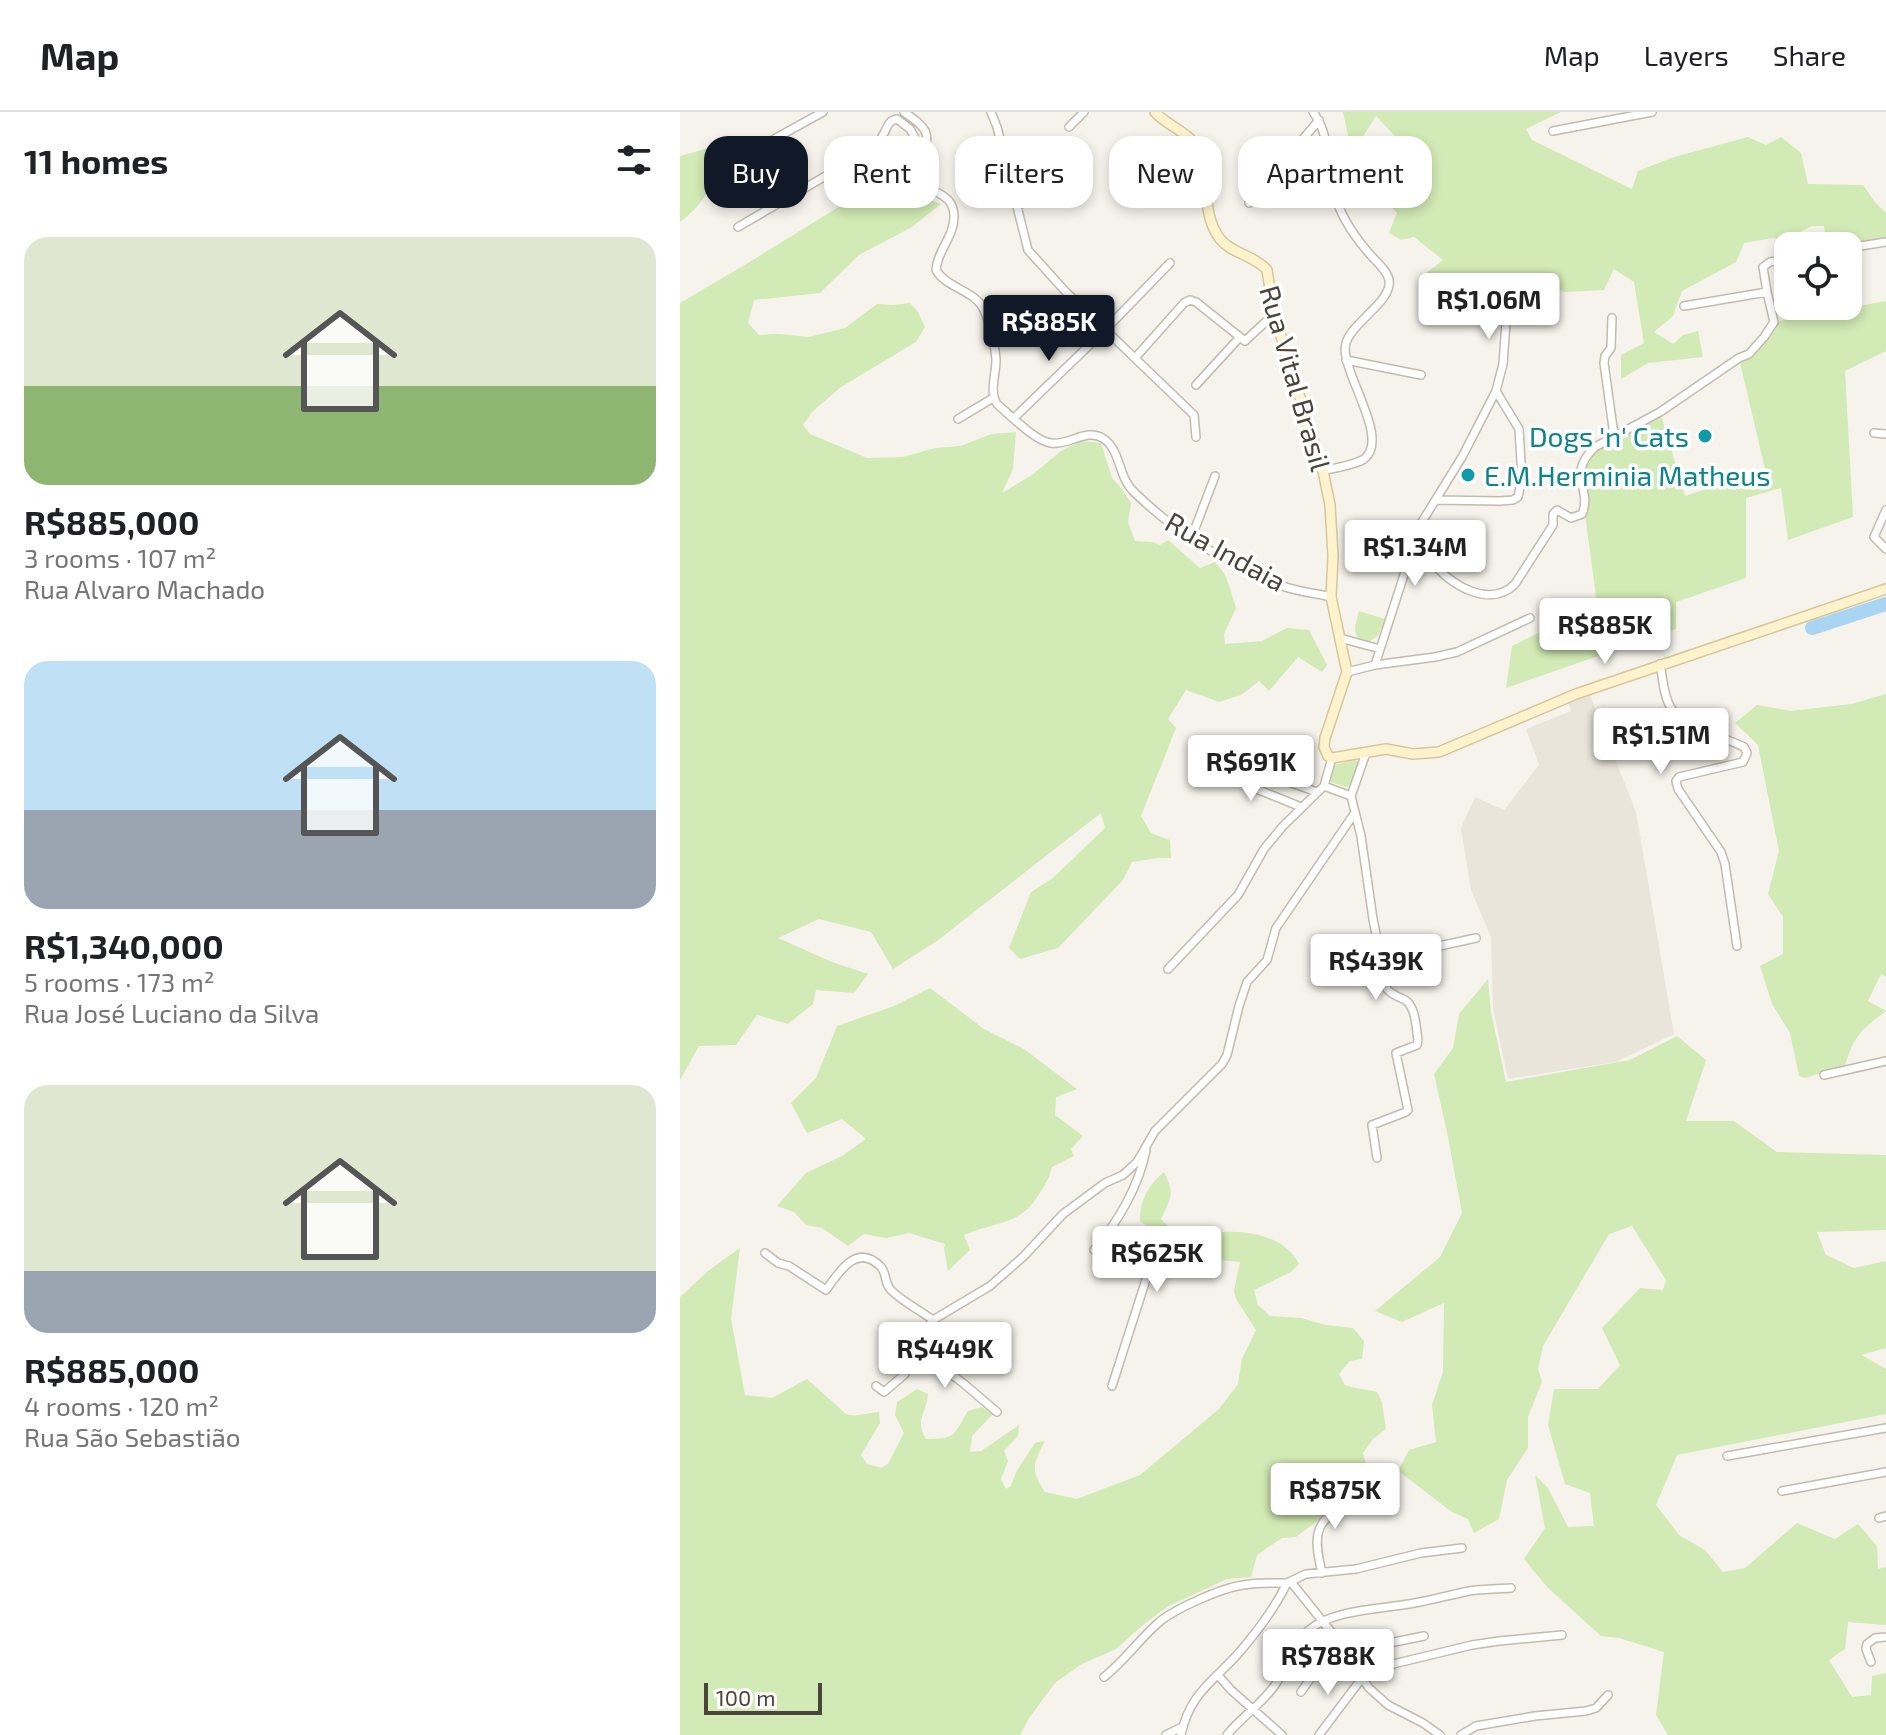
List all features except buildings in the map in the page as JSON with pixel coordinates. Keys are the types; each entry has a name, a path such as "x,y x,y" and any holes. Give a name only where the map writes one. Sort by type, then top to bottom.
{"street":[{"path":"780,136 823,112"},
{"path":"904,112 923,128 927,136"},
{"path":"991,112 999,136"},
{"path":"1069,127 1084,112"},
{"name":"Rua Vital Brasil","path":"1155,112 1195,144 1202,162 1207,208 1222,241 1267,270 1274,314 1323,471 1330,505 1333,556 1331,597 1347,672"},
{"path":"1313,112 1325,133 1336,201 1347,224 1389,279 1385,296 1360,322 1345,346 1346,360 1369,422 1369,452 1362,460 1323,471"},
{"path":"1553,131 1652,112"},
{"path":"882,136 887,124 897,119 914,136"},
{"path":"1306,136 1319,120"},
{"path":"738,227 824,177"},
{"path":"939,193 946,197 954,213 952,231 937,259 936,270 941,277 978,301 985,312 995,355 993,398 958,419"},
{"path":"1018,208 1028,250 1065,291 1194,415 1196,437"},
{"path":"1862,246 1886,242"},
{"path":"1417,533 1432,562 1463,588 1491,595 1507,592 1553,525 1553,514 1557,510 1571,518 1582,514 1585,507 1580,472 1586,455 1614,435 1660,412 1749,354 1764,337 1774,322 1763,267 1774,261"},
{"path":"1014,418 1170,263"},
{"path":"1684,306 1767,292"},
{"path":"1375,665 1424,517 1462,457 1496,391 1503,364 1508,296"},
{"path":"1135,358 1190,300 1242,339"},
{"path":"1196,385 1242,339 1274,314"},
{"path":"1612,318 1611,348 1604,363 1614,435"},
{"path":"1346,360 1421,375"},
{"path":"1436,500 1500,501 1518,497 1522,478 1519,429 1496,391"},
{"name":"Rua Indaia","path":"993,398 1037,437 1052,444 1091,435 1104,439 1113,449 1123,479 1131,490 1191,539 1285,587 1331,597"},
{"path":"1874,433 1886,434"},
{"path":"1191,539 1215,476"},
{"path":"1886,510 1874,537 1886,549"},
{"path":"1530,618 1457,652 1347,672 1325,738 1326,753 1332,758 1386,749 1413,754 1439,752 1576,694 1886,589"},
{"path":"1340,638 1380,649"},
{"path":"1660,664 1666,698 1672,711 1689,724 1744,747 1747,753 1743,762 1679,777 1676,781 1678,789 1721,852 1737,946"},
{"path":"1210,748 1283,780 1351,796"},
{"path":"1366,753 1351,796 1361,836 1380,959 1389,993 1412,1006 1418,1040 1413,1048 1396,1053 1408,1110 1372,1125 1377,1158"},
{"path":"1168,969 1238,895 1264,849 1320,789 1332,758"},
{"path":"1215,768 1301,807"},
{"path":"876,1386 884,1392 905,1374 915,1344 933,1320 990,1286 1024,1256 1063,1214 1105,1183 1123,1175 1137,1162 1155,1131 1222,1064 1247,982 1267,960 1276,928 1354,814"},
{"path":"1380,959 1476,938"},
{"path":"1824,1075 1886,1061"},
{"path":"1094,1250 1108,1233 1133,1188 1148,1143"},
{"path":"1108,1233 1146,1254 1150,1260 1112,1386"},
{"path":"765,1253 826,1290 848,1262 855,1258 867,1258 881,1268 890,1290 933,1320"},
{"path":"915,1344 997,1412"},
{"path":"1727,1456 1886,1428"},
{"path":"1782,1491 1886,1472"},
{"path":"1322,1573 1316,1550 1319,1528 1329,1515 1356,1494"},
{"path":"1104,1677 1155,1625 1180,1609 1235,1587 1289,1582 1302,1576 1356,1569 1421,1553 1462,1548"},
{"path":"1289,1582 1339,1643 1369,1688 1388,1705 1440,1735"},
{"path":"1166,1735 1182,1731 1202,1689 1263,1623 1289,1582"},
{"path":"1227,1735 1277,1681 1298,1642 1322,1622 1337,1616 1466,1592 1511,1588"},
{"path":"1319,1735 1361,1676 1385,1666 1472,1645 1562,1635"},
{"path":"1345,1652 1424,1636"},
{"path":"1871,1662 1867,1644 1875,1638 1886,1637"},
{"path":"1301,1692 1328,1653 1339,1643"},
{"path":"1218,1675 1282,1735"},
{"path":"1461,1735 1476,1726 1586,1711 1596,1708 1608,1695"}],"shaded area":[{"path":"1589,693 1636,812 1674,1034 1616,1062 1508,1079 1493,1009 1491,937 1471,890 1461,828 1475,797 1504,810 1539,765 1526,729 1571,711 1568,701"}],"green space":[{"path":"1343,112 1561,112 1526,129 1532,140 1632,189 1638,171 1674,157 1748,137 1766,145 1781,137 1801,153 1808,184 1863,185 1886,213 1886,238 1862,242 1862,232 1825,232 1824,226 1812,226 1800,232 1774,232 1774,238 1744,243 1736,262 1682,291 1673,316 1654,332 1673,344 1683,335 1698,331 1703,357 1648,363 1621,379 1621,355 1644,343 1634,282 1614,269 1604,290 1565,292 1541,281 1503,285 1476,292 1454,310 1437,310 1420,278 1443,260 1414,237 1401,240 1389,233 1397,213 1392,208 1432,208 1432,136 1395,136 1376,116 1363,136 1348,136"},
{"path":"704,149 704,198 680,222 680,156"},
{"path":"837,208 936,208 912,227 859,255 820,293 754,300 748,323 759,335 809,337 845,328 877,304 910,303 925,327 916,342 841,387 812,412 803,425 810,434 867,458 903,457 935,448 960,446 992,434 1016,432 1013,469 1002,493 1032,475 1061,451 1081,441 1101,443 1112,478 1131,503 1128,522 1135,541 1160,545 1168,540 1200,568 1215,562 1224,573 1236,608 1224,634 1225,644 1262,641 1287,628 1309,630 1327,665 1322,672 1298,657 1269,691 1259,681 1241,695 1219,702 1186,690 1168,719 1176,728 1141,816 1151,833 1170,840 1171,858 1132,862 1123,880 1058,948 1020,959 1009,948 1031,892 1053,878 1105,828 1101,813 937,941 893,969 871,932 819,919 778,938 868,974 854,993 816,990 813,1004 788,1024 757,1015 736,1045 699,1046 680,1080 680,303"},
{"path":"1886,301 1886,351 1845,371 1853,517 1788,540 1781,488 1746,498 1746,578 1676,602 1676,629 1506,688 1512,646 1597,604 1581,484 1586,455 1660,412 1685,496 1765,469 1739,358 1774,322 1862,320 1862,306"},
{"path":"1359,611 1385,619 1378,636 1368,642 1356,634"},
{"path":"1886,694 1886,977 1881,974 1868,1001 1886,1011 1860,1034 1845,1066 1805,1078 1799,1076 1790,1033 1772,1004 1760,966 1783,954 1783,917 1768,894 1779,851 1758,745 1735,723 1757,705 1791,711 1851,704"},
{"path":"1356,760 1360,765 1351,785 1346,787 1330,782 1334,765"},
{"path":"1488,979 1491,1012 1506,1082 1630,1060 1677,1036 1706,1060 1686,1121 1734,1121 1777,1152 1886,1155 1886,1230 1817,1232 1826,1255 1854,1268 1886,1261 1886,1348 1862,1355 1886,1369 1886,1414 1677,1455 1656,1505 1679,1535 1705,1550 1723,1572 1745,1568 1797,1523 1835,1539 1858,1524 1877,1546 1878,1569 1886,1567 1886,1625 1848,1622 1845,1649 1829,1660 1852,1697 1871,1695 1872,1676 1886,1673 1886,1735 1668,1735 1656,1715 1664,1652 1619,1638 1601,1636 1548,1588 1524,1559 1545,1528 1535,1475 1548,1488 1568,1527 1594,1526 1590,1493 1565,1484 1548,1425 1554,1389 1598,1389 1620,1365 1602,1328 1640,1288 1663,1290 1666,1280 1632,1226 1609,1234 1543,1346 1538,1369 1542,1382 1528,1417 1528,1448 1507,1480 1499,1519 1474,1533 1468,1519 1452,1512 1398,1471 1409,1450 1436,1442 1432,1405 1443,1372 1444,1303 1402,1322 1375,1311 1440,1257 1462,1213 1434,1074 1453,1048 1459,1014"},
{"path":"930,988 984,1029 1024,1049 1077,1089 1056,1097 1055,1115 1083,1136 1071,1149 1074,1156 1052,1167 1043,1188 1025,1211 1007,1221 964,1235 970,1250 948,1271 945,1244 909,1233 886,1238 864,1234 848,1246 822,1228 806,1225 794,1212 777,1206 806,1173 842,1156 866,1139 842,1119 807,1133 791,1103 816,1078 837,1026 894,1006"},
{"path":"1164,1172 1170,1186 1170,1196 1161,1219 1180,1238 1228,1232 1262,1236 1289,1251 1299,1264 1291,1272 1254,1290 1258,1305 1270,1316 1301,1318 1353,1328 1364,1341 1362,1359 1350,1361 1339,1374 1345,1385 1377,1392 1382,1402 1386,1429 1373,1439 1363,1453 1366,1464 1332,1506 1296,1537 1282,1538 1257,1555 1251,1577 1227,1579 1167,1607 1116,1649 1080,1665 1055,1683 1020,1735 680,1735 680,1297 708,1271 740,1248 731,1319 745,1395 772,1398 807,1379 846,1414 879,1412 880,1423 861,1455 867,1464 881,1468 888,1464 904,1433 895,1415 897,1402 917,1389 928,1394 921,1421 926,1439 949,1437 968,1411 982,1407 993,1414 972,1436 970,1452 981,1451 1019,1425 1018,1436 1004,1451 1008,1461 1001,1479 1006,1489 1011,1486 1016,1472 1035,1443 1045,1441 1035,1467 1040,1484 1045,1492 1077,1499 1140,1475 1219,1409 1238,1384 1242,1359 1256,1330 1234,1291 1240,1262 1218,1260 1214,1272 1184,1278 1169,1276 1174,1247 1140,1221 1146,1194"}],"waterway":[{"path":"1812,628 1886,604"}],"place":[{"name":"Dogs 'n' Cats","path":"1705,436"},
{"name":"E.M.Herminia Matheus","path":"1468,475"}]}
